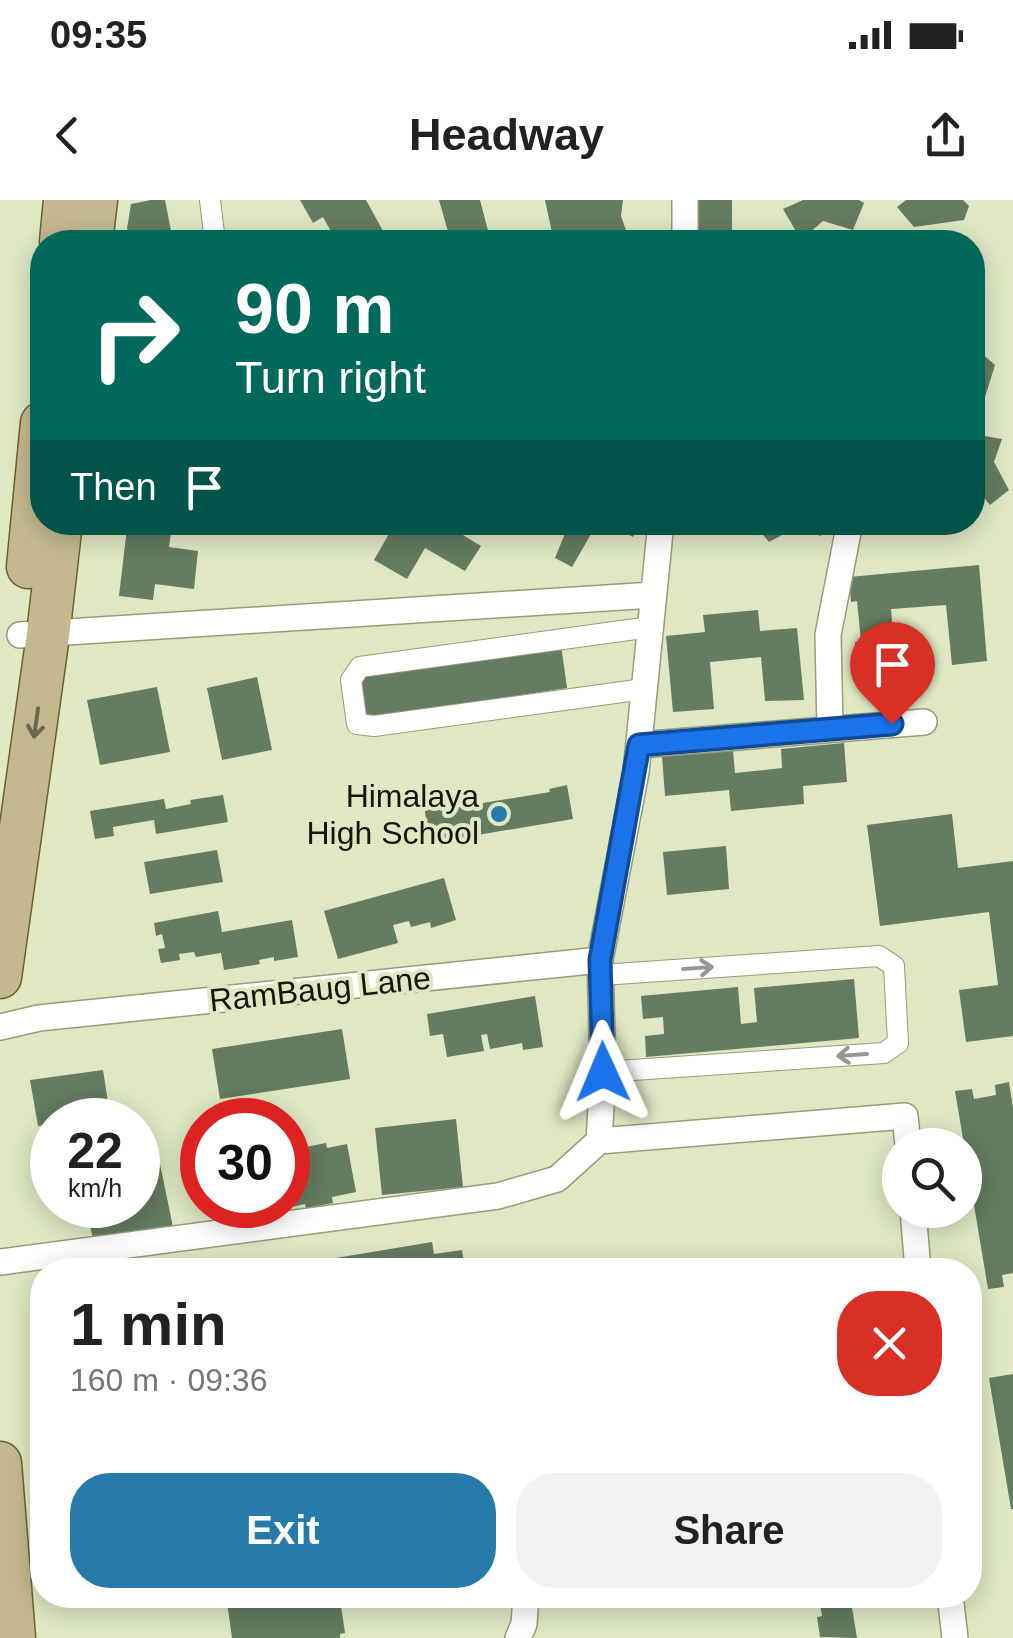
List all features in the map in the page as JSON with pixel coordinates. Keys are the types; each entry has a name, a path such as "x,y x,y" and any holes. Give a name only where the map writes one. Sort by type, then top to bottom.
{"main road":[{"path":"62,230 65,200"},
{"path":"93,230 96,200"},
{"path":"0,977 34,635 13,577 30,486"},
{"path":"0,770 58,535"},
{"path":"0,1463 14,1638"}],"street":[{"path":"210,200 214,230"},
{"path":"685,200 685,230"},
{"path":"599,1140 603,1072 601,967 639,745 660,535"},
{"path":"830,728 828,635 847,535"},
{"path":"34,635 653,595"},
{"path":"644,689 374,726 357,724 351,680 360,667 650,627"},
{"path":"639,745 924,722"},
{"path":"601,967 879,956 894,966 898,1043 884,1053 603,1072"},
{"name":"RamBaug Lane","path":"39,1018 601,967"},
{"path":"0,1008 39,1018"},
{"path":"0,1027 39,1018"},
{"path":"30,1258 498,1196 556,1179 599,1140 905,1116 906,1128"},
{"path":"914,1228 917,1258"},
{"path":"0,1262 30,1258"},
{"path":"518,1638 525,1608"},
{"path":"952,1608 955,1638"}],"building":[{"path":"165,200 171,230 127,229 131,204"},
{"path":"300,200 366,200 382,230 330,230 323,217 313,223"},
{"path":"439,200 480,200 488,230 448,230"},
{"path":"545,200 623,200 621,216 626,230 551,230"},
{"path":"696,200 732,200 732,230 695,230"},
{"path":"803,200 864,203 853,230 823,221 813,230 795,230 783,209"},
{"path":"906,200 963,200 969,206 964,220 914,227 897,207"},
{"path":"985,356 995,365 985,397"},
{"path":"985,436 1002,439 994,462 1009,490 990,505 985,499"},
{"path":"126,535 171,535 169,547 198,551 194,589 155,584 153,600 119,596"},
{"path":"388,535 463,535 481,546 465,571 425,548 407,579 374,560"},
{"path":"564,535 590,535 572,567 555,558"},
{"path":"763,535 782,535 769,542"},
{"path":"979,565 987,661 952,665 946,605 891,609 896,670 858,673 855,642 861,641 857,601 851,602 849,577"},
{"path":"758,610 760,631 797,628 804,700 765,701 761,657 710,662 714,709 673,712 666,636 705,632 703,615"},
{"path":"561,645 567,688 362,719 355,676"},
{"path":"257,677 272,750 222,760 207,688"},
{"path":"157,687 170,752 100,765 87,700"},
{"path":"844,743 847,782 803,786 804,804 731,811 729,790 665,796 662,756 733,750 735,773 782,768 781,749"},
{"name":"Himalaya High School","path":"567,785 573,819 430,843 424,806 446,802 447,809 550,792 549,789"},
{"path":"223,795 228,822 156,834 154,820 113,827 114,836 95,839 90,811 164,799 166,809 191,804 190,800"},
{"path":"952,814 958,868 1013,861 1013,1036 966,1042 959,990 998,985 989,912 880,926 867,825"},
{"path":"726,846 729,889 667,895 663,852"},
{"path":"217,850 223,882 150,894 144,862"},
{"path":"444,878 456,920 431,928 430,922 411,927 409,921 393,925 398,943 338,959 324,911"},
{"path":"218,911 222,932 292,920 298,957 274,961 274,957 259,960 260,964 224,970 221,953 196,957 194,952 179,954 180,960 161,963 158,949 165,948 162,934 156,936 154,923"},
{"path":"854,979 859,1038 646,1057 645,1036 664,1034 663,1017 643,1019 641,996 738,987 741,1024 757,1022 754,988"},
{"path":"535,996 543,1047 523,1050 522,1043 490,1049 487,1034 481,1035 484,1051 447,1057 443,1034 430,1036 427,1014"},
{"path":"342,1029 350,1079 220,1098 212,1049"},
{"path":"103,1070 107,1098 33,1098 30,1080"},
{"path":"1009,1082 1013,1108 1013,1273 1002,1275 1004,1287 988,1289 978,1228 982,1228 982,1128 961,1128 955,1091 972,1089 974,1099 996,1095 995,1085"},
{"path":"456,1119 463,1187 382,1195 375,1128"},
{"path":"347,1144 356,1192 332,1197 333,1203 310,1207 310,1146"},
{"path":"160,1164 173,1227 94,1244 91,1228 160,1228"},
{"path":"432,1242 434,1254 462,1250 463,1258 336,1258"},
{"path":"1013,1374 1013,1509 1011,1509 989,1378"},
{"path":"228,1608 341,1608 345,1633 340,1638 232,1638"},
{"path":"821,1608 852,1608 857,1638 820,1637 817,1617 822,1616"}],"place":[{"name":"Himalaya High School","path":"499,814"}],"route":[{"path":"603,1072 600,960 639,745 892,724"}]}
